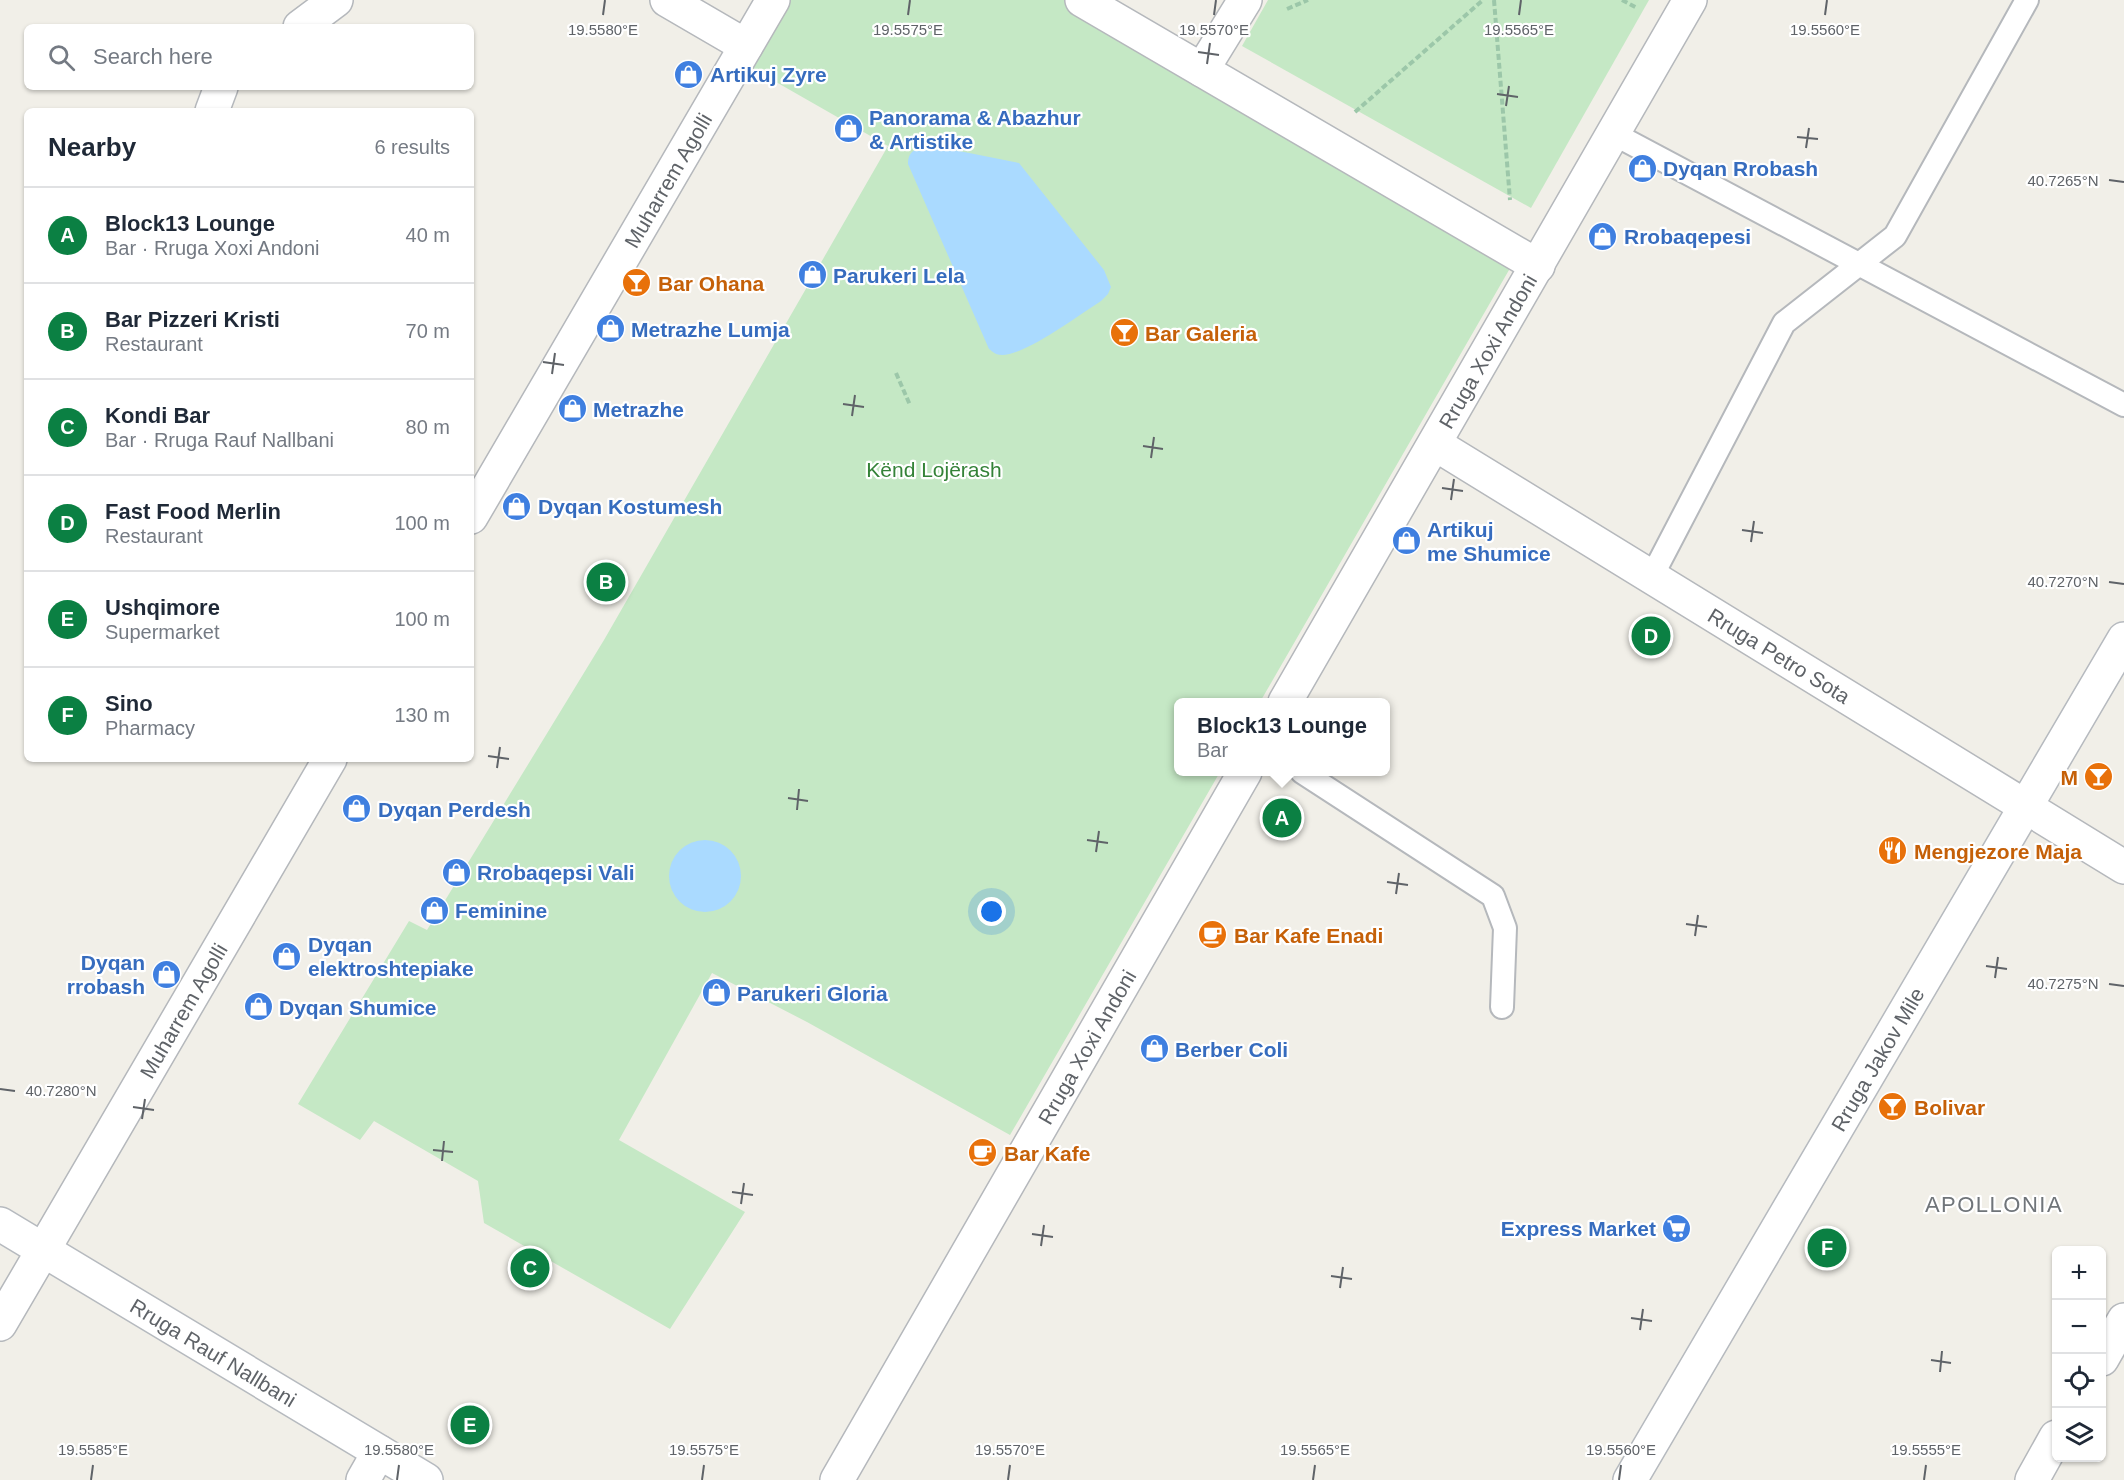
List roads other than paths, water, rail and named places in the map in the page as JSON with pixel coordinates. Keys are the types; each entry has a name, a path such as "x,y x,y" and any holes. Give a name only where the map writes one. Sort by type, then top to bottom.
{"street":[{"path":"304,24 336,0"},
{"path":"667,0 746,46"},
{"name":"Muharrem Agolli","path":"474,513 773,0"},
{"path":"1082,0 1526,259"},
{"path":"1202,70 1245,0"},
{"name":"Rruga Xoxi Andoni","path":"1287,698 1435,444 1526,259 1614,134 1690,0"},
{"path":"214,108 220,90"},
{"name":"Rruga Petro Sota","path":"1435,444 2124,867"},
{"name":"Rruga Jakov Mile","path":"1630,1480 2124,639"},
{"name":"Muharrem Agolli","path":"0,1324 328,762"},
{"name":"Rruga Xoxi Andoni","path":"837,1480 1242,776"},
{"name":"Rruga Rauf Nallbani","path":"0,1224 426,1480"},
{"path":"2105,1354 2124,1320"},
{"path":"2032,1480 2052,1444"},
{"path":"363,1480 379,1452"}],"lane":[{"path":"1651,578 1784,323 1895,236 2027,0"},
{"path":"1614,134 2124,405"},
{"path":"1310,776 1493,896 1504,928 1502,1007"}],"water":[{"path":"929,145 1019,163 1104,270 1111,287 1108,294 1066,324 1024,349 1002,355 989,349 908,164 911,153"},
{"path":"712,840 731,850 739,862 741,876 739,890 731,902 719,910 698,912 679,902 671,890 669,869 679,850 691,842"}],"place":[{"name":"Artikuj Zyre","path":"689,74"},
{"name":"Panorama & Abazhur & Artistike","path":"848,129"},
{"name":"Dyqan Rrobash","path":"1642,168"},
{"name":"Rrobaqepesi","path":"1603,236"},
{"name":"Parukeri Lela","path":"812,275"},
{"name":"Bar Ohana","path":"637,283"},
{"name":"Metrazhe Lumja","path":"610,329"},
{"name":"Bar Galeria","path":"1124,333"},
{"name":"Metrazhe","path":"572,409"},
{"name":"Dyqan Kostumesh","path":"517,506"},
{"name":"Artikuj me Shumice","path":"1406,541"},
{"name":"Bar Pizzeri Kristi","path":"606,582"},
{"name":"Fast Food Merlin","path":"1651,636"},
{"name":"M","path":"2099,777"},
{"name":"Dyqan Perdesh","path":"357,809"},
{"name":"Block13 Lounge","path":"1282,818"},
{"name":"Mengjezore Maja","path":"1893,851"},
{"name":"Rrobaqepsi Vali","path":"456,872"},
{"name":"Feminine","path":"434,910"},
{"name":"Bar Kafe Enadi","path":"1213,935"},
{"name":"Dyqan elektroshtepiake","path":"287,956"},
{"name":"Dyqan rrobash","path":"166,974"},
{"name":"Parukeri Gloria","path":"716,993"},
{"name":"Dyqan Shumice","path":"258,1007"},
{"name":"Berber Coli","path":"1154,1049"},
{"name":"Bolivar","path":"1893,1107"},
{"name":"Bar Kafe","path":"983,1153"},
{"name":"Express Market","path":"1677,1228"},
{"name":"Sino","path":"1827,1248"},
{"name":"Kondi Bar","path":"530,1268"},
{"name":"Ushqimore","path":"470,1425"}],"district":[{"name":"APOLLONIA","path":"1994,1204"}],"park label":[{"name":"Kënd Lojërash","path":"934,469"}]}
